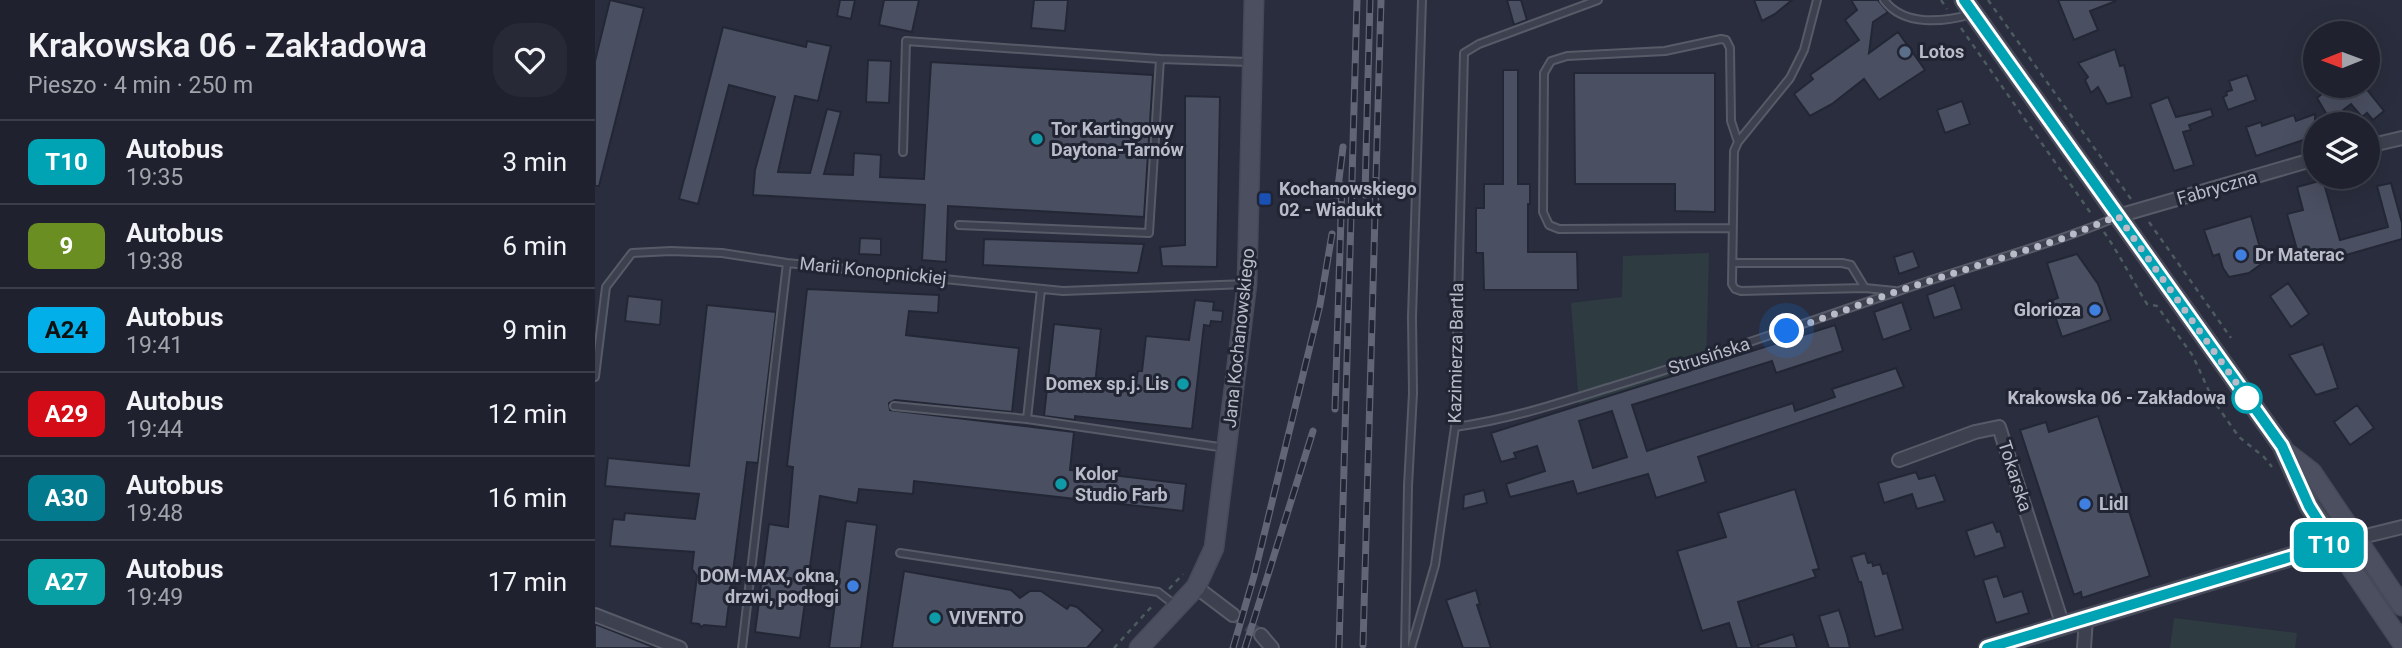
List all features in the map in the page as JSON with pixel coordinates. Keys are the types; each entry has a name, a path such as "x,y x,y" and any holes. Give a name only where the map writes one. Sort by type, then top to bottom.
{"street":[{"name":"Jana Kochanowskiego","path":"1139,648 1170,601 1196,587 1214,548 1247,284 1254,0"},
{"path":"1969,7 2285,453 2309,506 2402,643"},
{"path":"2380,143 2402,138"},
{"name":"Fabryczna","path":"2118,216 2303,162"},
{"name":"Tokarska","path":"1899,460 1975,432 1999,427 2063,626"},
{"path":"2285,453 2312,472 2329,494 2402,607"},
{"path":"1988,648 2355,537 2402,527"},
{"path":"1196,587 1233,615"},
{"path":"595,615 680,648"},
{"path":"2084,648 2086,619"},
{"path":"1261,635 1272,648"}],"lane":[{"path":"1405,648 1422,0"},
{"name":"Kazimierza Bartla","path":"1412,648 1435,565 1455,427 1464,54 1479,44 1598,0"},
{"path":"1817,0 1804,50 1790,78 1738,142 1734,151 1732,284 1735,289 1741,291 1865,288 1898,291"},
{"path":"1884,0 1898,13 1936,21 1954,19 1969,7"},
{"path":"1732,228 1559,229 1549,225 1543,212 1544,73 1551,61 1567,56 1665,51 1726,40 1730,48 1731,121 1738,142"},
{"path":"903,152 906,41 1160,59 1253,62"},
{"path":"959,225 1149,233 1160,59"},
{"name":"Strusińska","path":"1455,427 1544,407 1700,360 1898,291 2061,239 2118,216"},
{"name":"Marii Konopnickiej","path":"595,377 606,287 632,253 722,253 787,263 1063,291 1247,284"},
{"path":"1733,262 1842,263 1851,265 1865,288"},
{"path":"742,648 787,263"},
{"path":"1027,419 1041,289"},
{"path":"894,406 1027,419 1228,449"},
{"path":"900,552 1158,592 1170,601"}],"path":[{"path":"1941,0 2121,256 2128,274 2147,304 2157,306 2193,356 2213,400 2239,437 2264,457 2276,473"},
{"path":"1988,0 2095,152 2131,200 2138,202 2150,226 2231,338"},
{"path":"1114,648 1170,601 1190,567"}],"shaded area":[{"path":"1709,253 1706,366 1579,404 1571,303 1622,297 1623,256"},
{"path":"2174,618 2297,633 2295,648 2170,648"}],"building":[{"path":"610,0 644,8 599,186 595,186 595,61"},
{"path":"840,0 855,0 851,19 837,16"},
{"path":"884,0 919,0 912,32 879,25"},
{"path":"1034,0 1068,0 1065,31 1031,28"},
{"path":"1507,0 1521,0 1527,20 1514,25"},
{"path":"1754,0 1792,0 1762,21"},
{"path":"1851,0 1878,0 1888,12 1873,22 1869,53 1898,32 1925,70 1879,100 1864,79 1832,104 1810,116 1794,94 1813,79 1810,75 1859,40 1845,20 1857,10"},
{"path":"2058,0 2116,1 2090,11 2098,30 2074,40"},
{"name":"Tor Kartingowy Daytona-Tarnów","path":"723,27 806,47 807,41 831,46 818,101 795,96 778,172 810,173 827,109 841,112 824,174 853,175 854,153 881,155 880,177 924,179 931,62 1153,75 1144,217 948,206 946,262 922,260 925,205 753,195 755,170 775,97 729,85 698,204 679,199"},
{"path":"2115,49 2120,66 2124,65 2132,97 2107,104 2098,87 2091,93 2085,80 2088,77 2078,63"},
{"path":"868,60 891,61 889,103 866,102"},
{"path":"1503,70 1518,70 1518,184 1530,184 1528,252 1577,252 1578,290 1484,290 1483,253 1476,253 1476,208 1484,208 1484,184 1503,184"},
{"path":"1574,73 1715,73 1715,212 1675,211 1675,184 1575,184"},
{"path":"2247,75 2256,100 2228,110 2223,97 2227,95 2226,92 2232,90 2229,81"},
{"path":"1185,96 1220,97 1217,267 1162,266 1160,247 1185,245"},
{"path":"2168,97 2176,117 2211,109 2213,116 2189,125 2191,130 2183,132 2194,165 2174,171 2150,104"},
{"path":"2317,98 2374,98 2384,111 2380,114 2380,112 2358,112 2351,104 2340,112 2325,112"},
{"path":"1962,101 1970,124 1945,133 1937,110"},
{"path":"2294,115 2296,121 2303,118 2303,140 2256,156 2246,127 2261,122 2262,126"},
{"path":"2391,183 2402,223 2402,239 2318,263 2315,253 2299,257 2287,214 2303,210 2297,187 2326,189 2340,240 2388,227 2378,189 2380,185"},
{"name":"Dr Materac","path":"2251,216 2264,262 2249,273 2229,277 2219,254 2213,256 2204,230"},
{"path":"860,238 881,239 881,255 859,254"},
{"path":"984,239 1144,244 1138,273 983,265"},
{"path":"1913,251 1919,267 1899,274 1894,257"},
{"path":"2077,254 2098,284 2111,320 2062,337 2050,301 2058,298 2047,263"},
{"path":"2288,283 2309,314 2291,327 2270,296"},
{"path":"1954,285 1962,309 1934,318 1927,295"},
{"path":"807,289 939,295 938,313 909,311 906,335 1019,348 1012,412 895,400 889,403 890,410 1074,432 1070,470 1186,484 1183,511 914,481 913,494 859,489 857,503 820,496 800,638 755,632 769,524 788,527 793,467 787,466"},
{"path":"628,296 662,300 660,325 625,321"},
{"path":"1195,300 1214,302 1213,310 1223,311 1222,322 1211,321 1210,326 1204,325 1192,429 1075,416 1075,420 1044,416 1054,324 1101,329 1095,385 1135,390 1138,371 1142,371 1146,336 1189,340"},
{"path":"1902,302 1911,330 1883,340 1874,312"},
{"path":"707,305 776,312 758,463 747,462 726,627 701,627 691,623 697,576 692,569 694,552 610,546 613,519 624,520 625,513 695,519 699,494 605,486 608,458 689,466"},
{"path":"1835,325 1843,351 1776,373 1772,361 1632,405 1647,451 1793,403 1795,411 1835,397 1832,389 1896,368 1904,387 1698,457 1706,482 1656,498 1648,474 1577,494 1573,481 1510,497 1506,484 1545,471 1537,446 1514,453 1516,458 1501,462 1491,433","holes":["1612,411 1627,457 1593,468 1579,421"]},
{"path":"2323,344 2338,388 2316,395 2289,355"},
{"path":"2357,405 2374,428 2350,445 2334,422"},
{"name":"Lidl","path":"2098,416 2150,576 2082,598 2081,592 2074,595 2020,430 2046,422 2049,432"},
{"path":"1916,472 1919,479 1935,475 1945,501 1917,509 1912,494 1884,503 1878,483"},
{"path":"1795,489 1819,569 1813,570 1816,577 1738,602 1752,648 1737,648 1729,623 1702,631 1677,551 1726,537 1718,513"},
{"path":"1484,490 1487,503 1463,509 1464,495"},
{"name":"DOM-MAX, okna, drzwi, podłogi","path":"846,521 877,525 861,648 829,648"},
{"path":"1993,522 1997,532 2000,531 2005,547 1975,557 1966,531"},
{"path":"1865,553 1868,563 1872,562 1873,566 1880,564 1883,574 1887,573 1903,629 1875,637 1861,582 1851,557"},
{"path":"904,571 1011,590 1020,598 1030,591 1041,591 1067,609 1070,605 1077,607 1103,630 1087,648 892,648"},
{"path":"1997,576 2004,597 2022,591 2029,613 1996,623 1983,580"},
{"path":"1476,590 1480,604 1477,605 1491,648 1463,648 1446,600"},
{"path":"1839,610 1850,648 1829,648 1819,616"},
{"path":"595,624 656,648 595,648"},
{"path":"1793,634 1797,648 1759,648 1758,645"}],"tunnel":[{"path":"1233,615 1261,635"}],"railway":[{"path":"1339,648 1357,0"},
{"path":"1365,195 1370,0"},
{"path":"1363,645 1381,0"},
{"path":"1337,195 1343,147"},
{"path":"1335,409 1342,185"},
{"path":"1233,648 1254,576 1320,305 1332,234"},
{"path":"1245,648 1313,431"}],"bus line":[{"name":"T10","path":"1964,0 2282,446 2309,506 2333,544 1987,648"}],"place":[{"name":"Lotos","path":"1905,52"},
{"name":"Tor Kartingowy Daytona-Tarnów","path":"1037,139"},
{"name":"Kochanowskiego 02 - Wiadukt","path":"1265,199"},
{"name":"Dr Materac","path":"2241,255"},
{"name":"Glorioza","path":"2095,310"},
{"name":"Domex sp.j. Lis","path":"1183,384"},
{"name":"Krakowska 06 - Zakładowa","path":"2247,398"},
{"name":"Kolor Studio Farb","path":"1061,484"},
{"name":"Lidl","path":"2085,504"},
{"name":"DOM-MAX, okna, drzwi, podłogi","path":"853,586"},
{"name":"VIVENTO","path":"935,618"}],"route":[{"path":"1787,331 1898,291 2061,239 2118,216 2247,398"}]}
